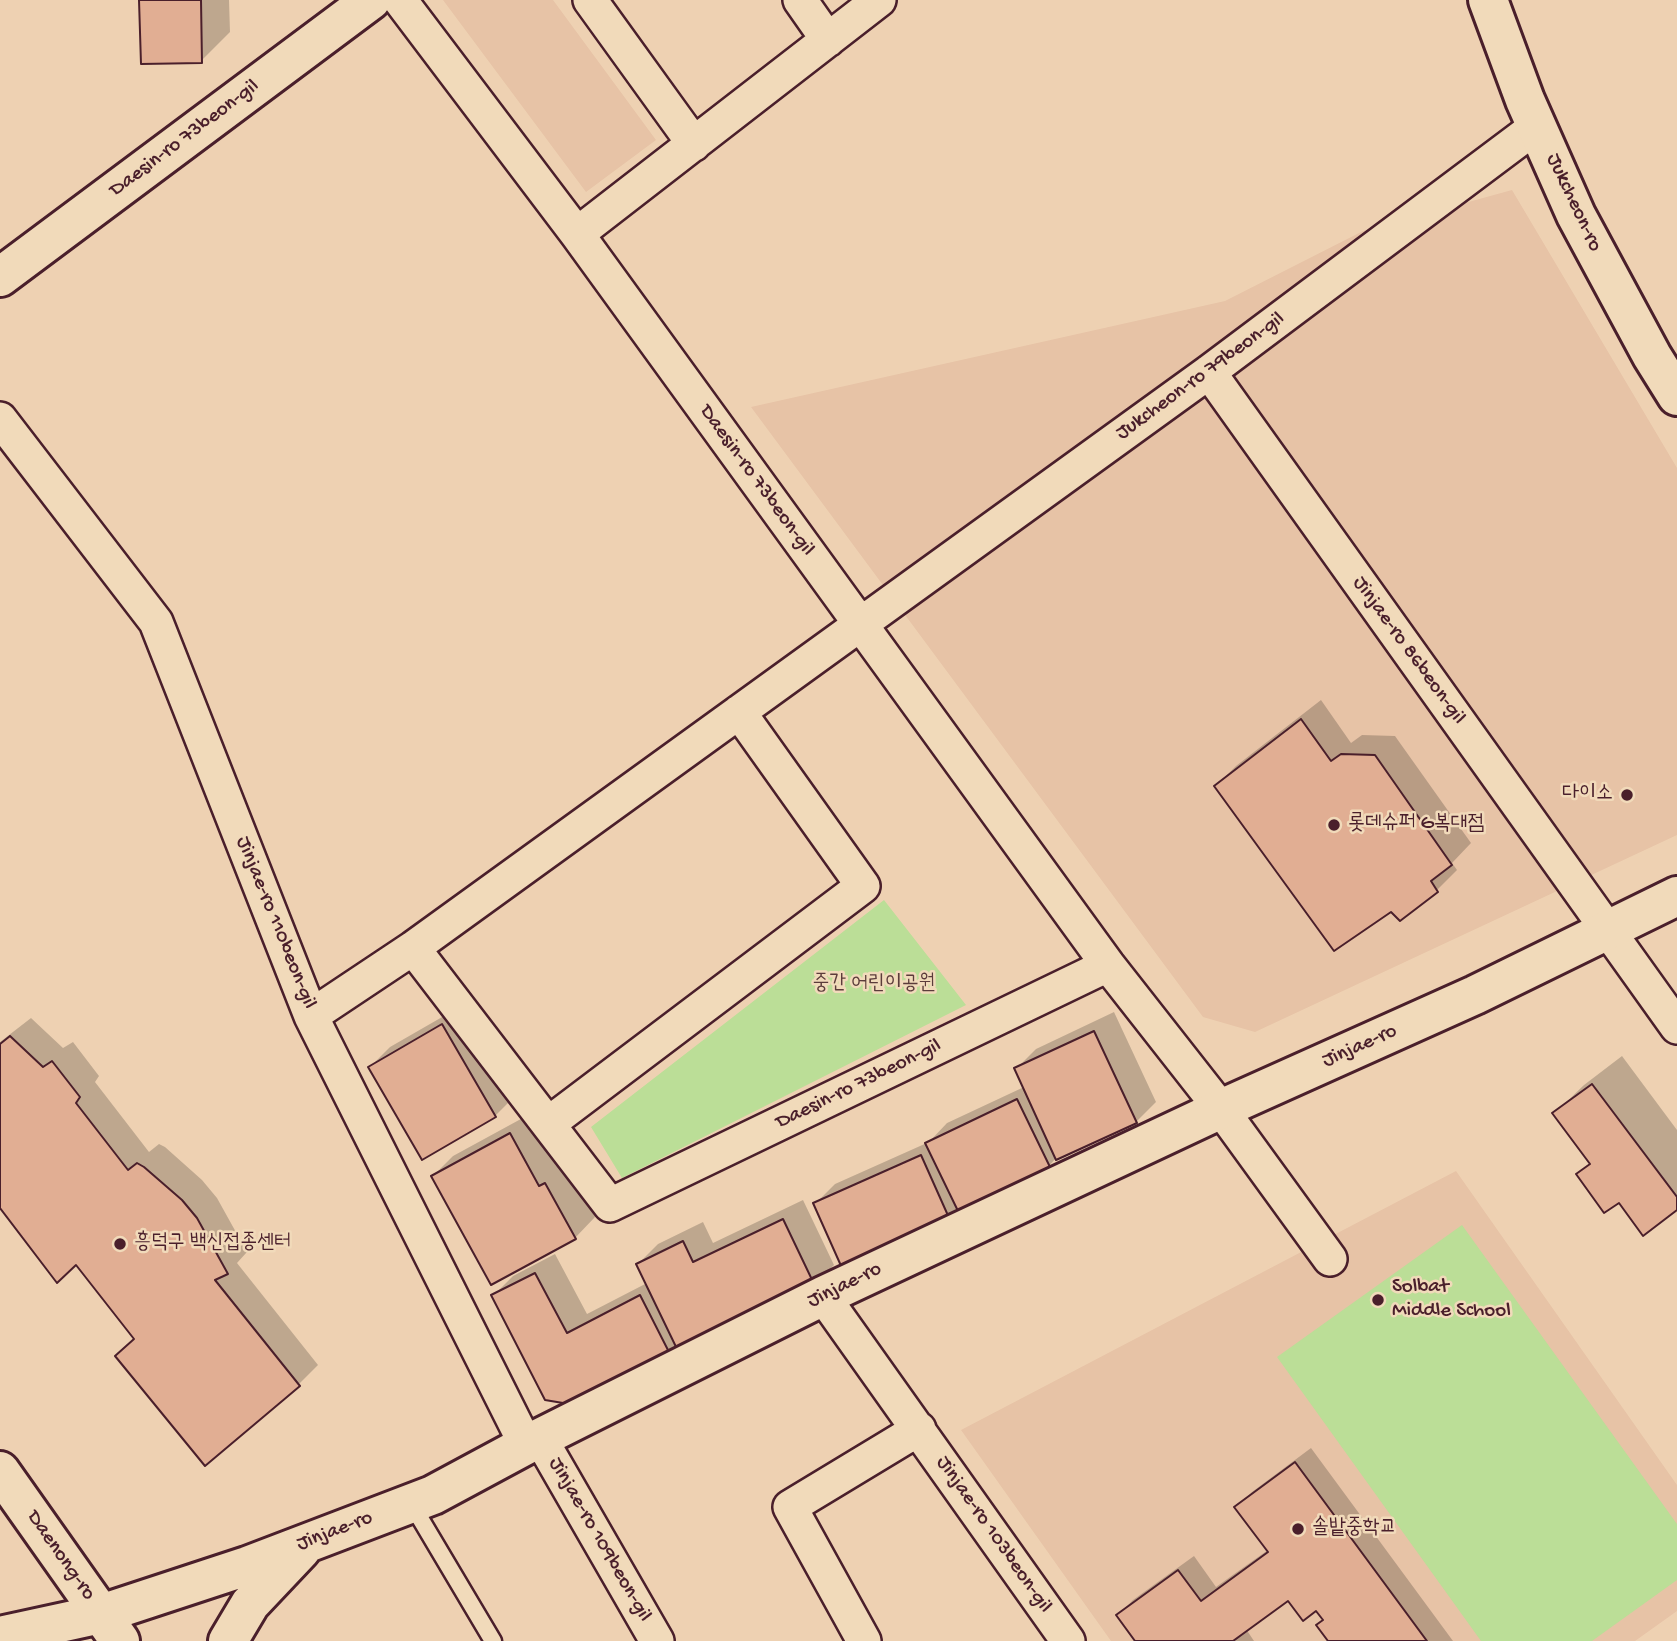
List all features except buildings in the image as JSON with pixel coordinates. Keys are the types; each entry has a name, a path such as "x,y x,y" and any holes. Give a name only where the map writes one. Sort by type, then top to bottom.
{"street":[{"name":"Daesin-ro 73beon-gil","path":"0,277 371,0"},
{"name":"Daesin-ro 73beon-gil","path":"400,0 577,234 1108,965 1221,1109 1330,1259"},
{"path":"590,0 694,144"},
{"path":"800,0 828,40"},
{"path":"577,234 879,0"},
{"name":"Jukcheon-ro","path":"1488,0 1537,126 1576,215 1652,356 1677,396"},
{"name":"Jukcheon-ro 79beon-gil","path":"861,625 1209,372 1537,126"},
{"name":"Jinjae-ro 86beon-gil","path":"1209,372 1677,1027"},
{"name":"Jinjae-ro 110beon-gil","path":"0,419 156,622 311,1016 533,1442"},
{"path":"311,1016 413,948 861,625"},
{"path":"413,948 548,1124 863,886 739,712"},
{"name":"Jinjae-ro","path":"0,1636 110,1628 307,1544 433,1495 823,1296 1221,1109 1475,995 1677,896"},
{"name":"Daesin-ro 73beon-gil","path":"548,1124 610,1205 1108,965"},
{"name":"Jinjae-ro 103beon-gil","path":"823,1296 1068,1641"},
{"path":"864,1641 790,1507 919,1429"},
{"name":"Jinjae-ro 109beon-gil","path":"533,1442 657,1641"},
{"name":"Daenong-ro","path":"0,1471 110,1628"},
{"path":"228,1641 250,1604 307,1544"}],"lane":[{"path":"411,1503 493,1641"}],"shaded area":[{"path":"443,0 553,0 656,140 586,192"},
{"path":"1512,190 1677,468 1677,835 1255,1032 1203,1017 751,407 1225,301 1363,231"},
{"name":"Solbat Middle School","path":"1456,1171 1677,1485 1677,1611 1635,1641 1111,1641 961,1430"}],"green space":[{"name":"중간 어린이공원","path":"884,900 966,1005 622,1178 591,1127"},
{"path":"1462,1225 1677,1524 1677,1580 1592,1641 1481,1641 1277,1357"}],"place":[{"name":"다이소","path":"1627,795"},
{"name":"롯데슈퍼 G복대점","path":"1334,825"},
{"name":"흥덕구 백신접종센터","path":"120,1244"},
{"name":"Solbat Middle School","path":"1378,1300"},
{"name":"솔밭중학교","path":"1298,1529"}]}
